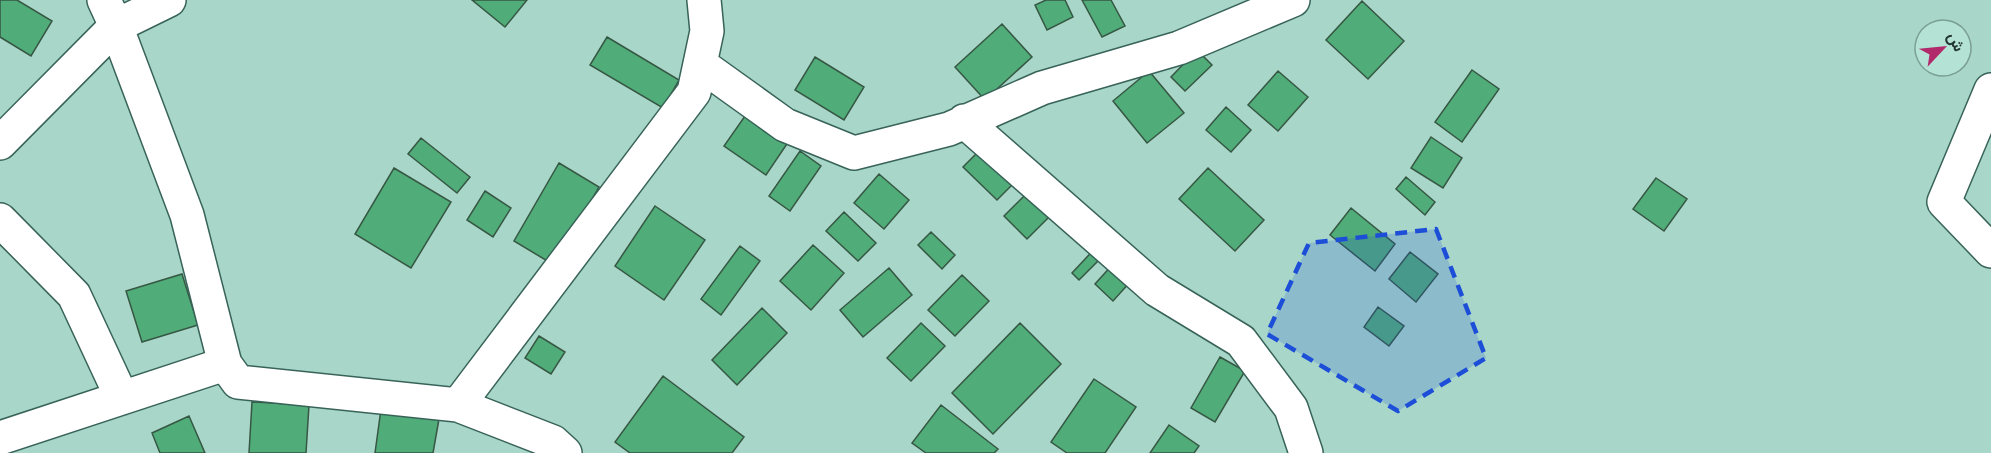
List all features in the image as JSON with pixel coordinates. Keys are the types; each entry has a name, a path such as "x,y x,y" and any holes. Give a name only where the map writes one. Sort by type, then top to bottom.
{"street":[{"path":"0,143 110,13 169,0"},
{"path":"458,405 694,92 706,31 704,0"},
{"path":"700,64 785,125 854,153 948,129 1042,88 1179,48 1293,0"},
{"path":"110,13 187,215 225,364 238,382 458,405 553,442 565,453"},
{"path":"1991,90 1944,202 1991,251"},
{"path":"964,122 1157,290 1241,341 1291,408 1306,453"},
{"path":"0,220 74,295 122,398"},
{"path":"0,438 225,364"}],"highlighted area":[{"path":"1436,229 1486,358 1398,411 1267,334 1309,243"}],"building":[{"path":"0,0 17,0 52,21 31,56 0,37"},
{"path":"472,0 527,0 505,27"},
{"path":"1046,0 1065,0 1073,17 1047,30 1035,5"},
{"path":"1082,0 1111,0 1125,26 1102,37"},
{"path":"1362,1 1404,41 1368,79 1326,40"},
{"path":"1002,24 1032,57 985,100 955,67"},
{"path":"607,37 679,80 663,108 590,65"},
{"path":"1197,50 1212,65 1185,91 1171,77"},
{"path":"815,57 864,87 844,120 795,90"},
{"path":"1472,70 1499,89 1462,142 1435,122"},
{"path":"1149,71 1184,113 1147,143 1113,101"},
{"path":"1278,71 1308,97 1278,131 1248,105"},
{"path":"752,106 793,135 766,175 724,146"},
{"path":"1226,107 1251,130 1231,152 1206,130"},
{"path":"1431,137 1462,158 1443,188 1411,168"},
{"path":"421,138 470,177 457,193 408,154"},
{"path":"984,146 1018,179 997,200 963,167"},
{"path":"800,151 821,166 790,211 769,196"},
{"path":"559,163 599,187 554,265 514,241"},
{"path":"394,168 451,202 411,268 355,234"},
{"path":"1208,168 1264,220 1235,251 1179,199"},
{"path":"879,174 909,200 884,229 854,203"},
{"path":"1406,177 1435,202 1425,215 1396,189"},
{"path":"1656,178 1687,199 1664,231 1633,209"},
{"path":"1030,190 1053,213 1027,239 1004,216"},
{"path":"485,191 511,208 493,237 467,220"},
{"path":"655,206 705,240 664,300 615,266"},
{"path":"1351,208 1395,244 1375,271 1330,235"},
{"path":"844,212 876,243 858,261 826,231"},
{"path":"931,232 955,255 942,269 918,245"},
{"path":"1101,242 1109,250 1079,280 1072,273"},
{"path":"813,245 844,273 811,310 780,281"},
{"path":"740,246 760,261 721,315 701,299"},
{"path":"1410,252 1438,274 1416,302 1389,279"},
{"path":"1113,264 1131,281 1113,301 1095,284"},
{"path":"889,268 912,295 863,337 840,310"},
{"path":"182,274 198,325 142,342 126,291"},
{"path":"962,275 989,301 955,336 928,310"},
{"path":"1378,307 1404,326 1389,346 1364,327"},
{"path":"762,308 787,333 737,385 712,360"},
{"path":"921,323 945,346 911,381 887,358"},
{"path":"1020,323 1061,364 993,434 952,393"},
{"path":"539,336 565,352 551,374 525,358"},
{"path":"1220,357 1245,371 1215,422 1191,408"},
{"path":"663,376 744,437 732,453 630,453 615,442"},
{"path":"1094,379 1136,407 1105,453 1067,453 1051,442"},
{"path":"252,402 309,405 306,453 249,453"},
{"path":"941,405 998,449 994,453 926,453 912,443"},
{"path":"381,409 439,419 433,453 375,453"},
{"path":"189,416 205,453 160,453 152,433"},
{"path":"1169,425 1199,446 1194,453 1150,453"}]}
